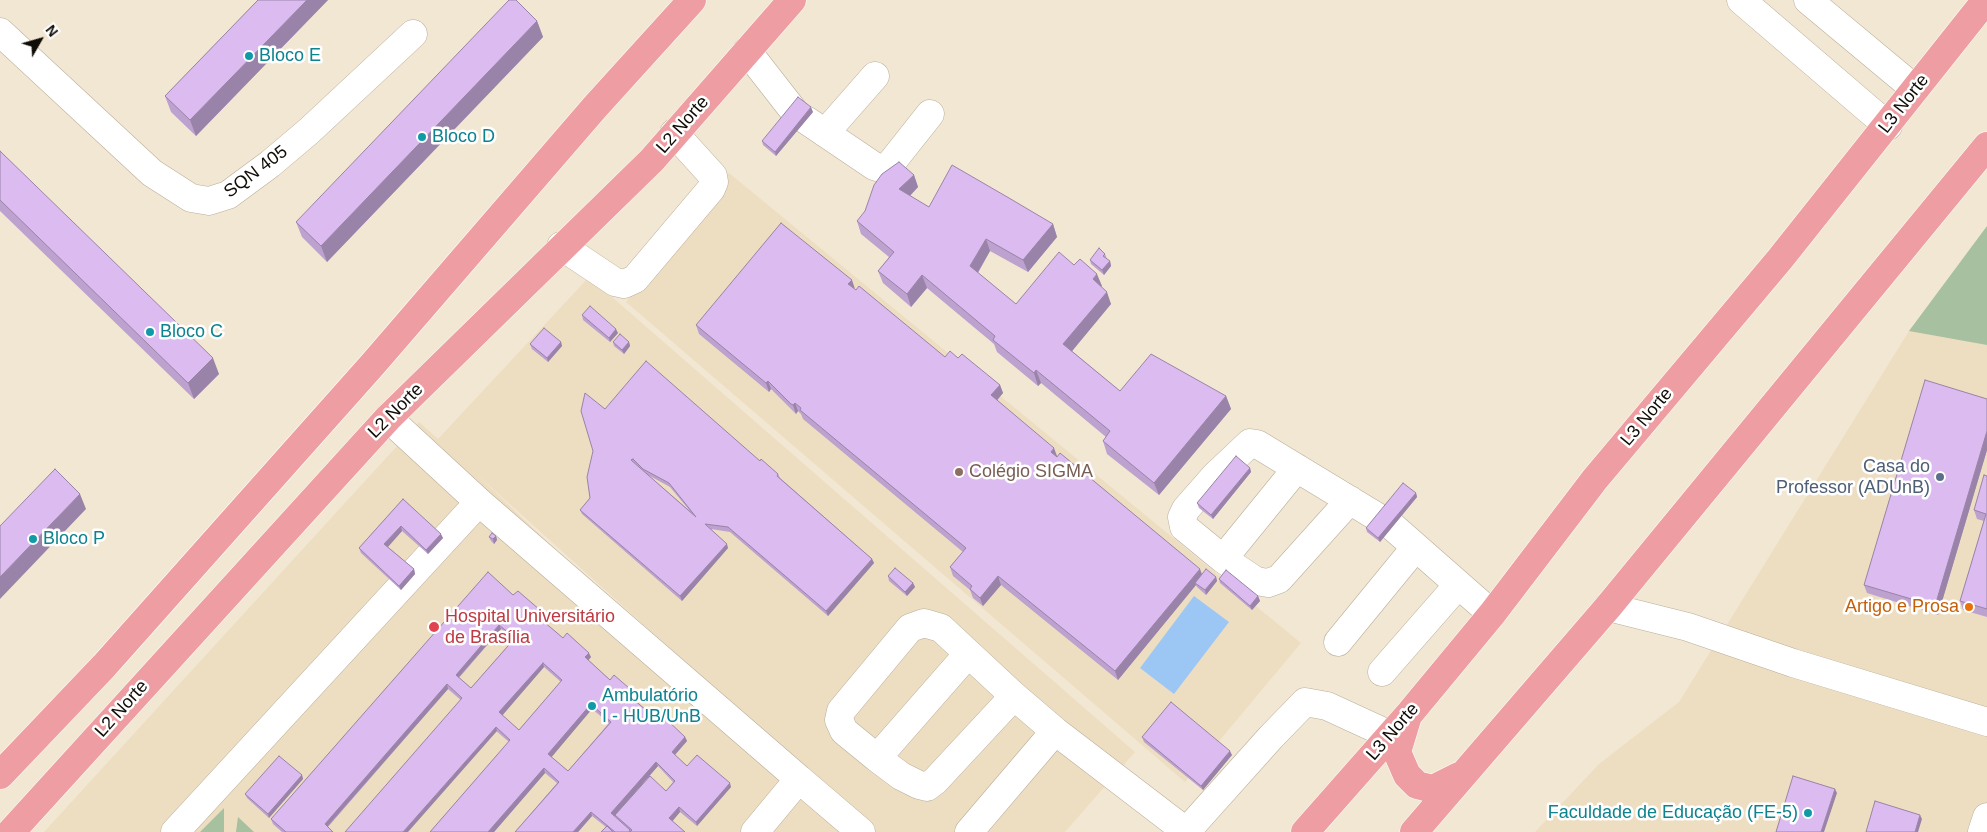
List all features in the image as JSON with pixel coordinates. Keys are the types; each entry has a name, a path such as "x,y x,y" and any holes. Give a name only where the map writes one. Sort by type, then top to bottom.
{"main road":[{"path":"0,775 104,666 373,364 595,107 692,0"},
{"name":"L3 Norte","path":"1305,832 1410,713 1492,614 1596,479 1780,259 1888,126 1986,0"},
{"name":"L2 Norte","path":"11,832 388,418 561,246 652,160 674,132 787,3"},
{"path":"1414,832 1608,607 1987,146"},
{"path":"1410,713 1397,752 1407,774 1417,785 1433,789 1466,772"}],"street":[{"path":"1741,0 1888,126"},
{"path":"1808,0 1915,89"},
{"name":"SQN 405","path":"0,32 152,173 190,198 209,201 228,195 270,164 309,131 413,34"},
{"path":"746,51 808,121 874,166 883,169 888,167 930,114"},
{"path":"808,121 875,76"},
{"path":"561,246 615,282 624,284 635,278 711,189 714,182 712,176 674,132"},
{"path":"388,418 479,502 861,832"},
{"path":"1350,500 1279,579 1268,583 1256,581 1223,559 1184,528 1182,517 1186,509 1250,442 1257,444 1350,500 1386,523 1492,614"},
{"path":"1223,559 1297,468"},
{"path":"180,829 479,502"},
{"path":"1338,642 1415,548"},
{"path":"1382,672 1458,585"},
{"path":"1608,607 1688,627 1793,663 1987,722"},
{"path":"1014,696 935,781 927,787 919,786 901,776 877,758 844,731 839,720 841,711 910,628 924,623 941,628 1014,696 1055,730 1188,832 1271,737 1305,702 1327,706 1390,735"},
{"path":"877,758 968,654"},
{"path":"968,832 1055,730"},
{"path":"755,832 799,779"},
{"path":"1982,832 1987,817"}],"shaded area":[{"name":"Colégio SIGMA","path":"729,173 1301,643 1185,782 626,302"},
{"path":"1987,231 1987,832 1535,832 1599,764 1679,702 1909,331"},
{"path":"589,277 1135,752 1065,832 874,832 474,472 853,832 44,832 419,422 438,439"}],"green space":[{"path":"1987,226 1987,345 1909,331"},
{"path":"224,808 224,832 200,832"},
{"path":"238,817 254,832 236,832"}],"water":[{"path":"1194,596 1229,622 1174,694 1140,668"}],"building":[{"path":"258,0 307,0 190,120 165,96"},
{"path":"509,0 516,0 537,21 321,246 296,222"},
{"path":"798,97 811,107 775,152 762,141"},
{"path":"0,151 213,358 188,383 0,200"},
{"path":"899,162 914,175 899,189 929,207 952,165 1053,224 1023,260 986,239 970,266 1016,304 1059,252 1074,265 1080,259 1097,274 1093,279 1107,292 1063,344 1120,391 1151,354 1226,396 1154,483 1103,441 1110,431 1036,370 1034,373 993,340 995,336 922,275 907,294 878,271 894,252 857,221 865,211 874,185 882,174"},
{"path":"781,223 852,280 848,284 856,290 859,286 945,357 950,351 958,358 962,354 1000,385 991,395 1054,448 1051,452 1057,457 1060,453 1200,569 1115,671 998,576 980,598 970,589 972,586 950,567 966,548 800,410 801,408 795,403 791,404 768,381 766,383 696,325"},
{"path":"1099,248 1105,254 1103,256 1110,261 1102,270 1090,260"},
{"path":"590,306 616,329 609,338 582,315"},
{"path":"544,328 561,342 547,358 530,344"},
{"path":"620,334 629,342 622,350 613,342"},
{"path":"646,361 760,461 761,459 778,474 777,476 872,559 826,611 728,527 705,524 727,544 680,596 580,510 590,498 587,477 593,451 581,411 585,393 605,409","holes":["633,459 643,469 669,483 696,517 631,460"]},
{"name":"Casa do Professor (ADUnB)","path":"1925,380 1987,399 1987,431 1935,606 1864,585"},
{"path":"1236,456 1250,468 1211,515 1197,503"},
{"path":"55,469 80,494 0,577 0,526"},
{"path":"1984,475 1987,476 1987,609 1960,601 1986,514 1974,510"},
{"path":"1403,483 1416,493 1378,538 1366,528"},
{"path":"403,499 441,534 426,550 401,526 384,544 414,569 399,586 359,548"},
{"path":"492,533 496,536 493,539 489,537"},
{"path":"895,568 913,583 905,592 888,576"},
{"path":"1206,569 1216,577 1205,590 1195,583"},
{"path":"1226,570 1258,596 1250,606 1219,579"},
{"name":"Ambulatório I - HUB/UnB","path":"488,572 513,595 518,591 540,610 536,615 563,638 567,633 589,653 585,657 610,680 614,675 637,695 633,699 659,721 663,716 685,737 672,752 687,766 697,755 730,783 696,822 679,807 669,818 685,832 630,832 632,830 615,815 650,776 666,791 675,781 656,762 611,813 630,830 629,832 615,832 591,812 573,832 515,832 559,782 544,768 488,832 430,832 510,740 496,727 403,832 345,832 462,698 447,684 325,824 333,832 286,832 271,819","holes":["499,625 515,638 471,688 456,675","543,663 562,680 519,730 499,712","591,704 611,722 568,771 548,754"]},
{"path":"1171,702 1230,751 1201,786 1142,737"},
{"path":"279,756 302,775 268,814 245,794"},
{"name":"Faculdade de Educação (FE-5)","path":"1793,776 1835,789 1821,832 1776,832"},
{"path":"1875,801 1920,815 1915,832 1866,832"},
{"path":"607,826 613,832 601,832"}],"place":[{"name":"Bloco E","path":"249,56"},
{"name":"Bloco D","path":"422,137"},
{"name":"Bloco C","path":"150,332"},
{"name":"Colégio SIGMA","path":"959,472"},
{"name":"Casa do Professor (ADUnB)","path":"1940,477"},
{"name":"Bloco P","path":"33,539"},
{"name":"Artigo e Prosa","path":"1969,607"},
{"name":"Hospital Universitário de Brasília","path":"434,627"},
{"name":"Ambulatório I - HUB/UnB","path":"592,706"},
{"name":"Faculdade de Educação (FE-5)","path":"1808,813"}]}
